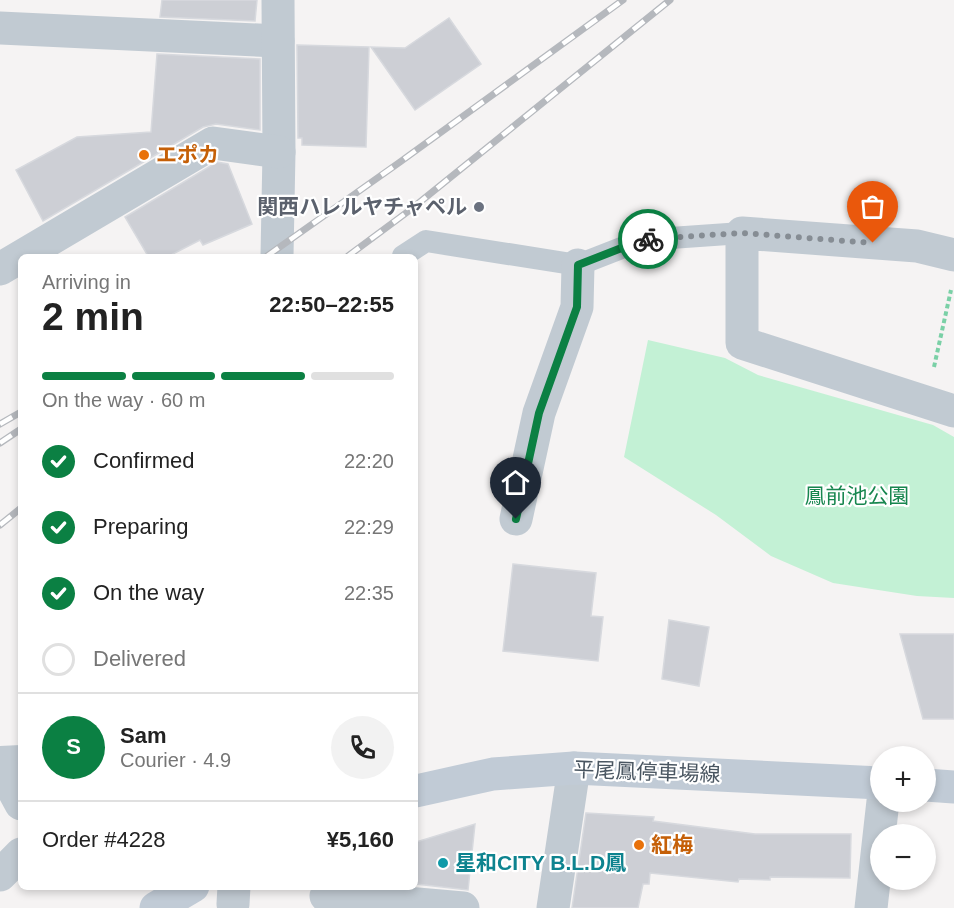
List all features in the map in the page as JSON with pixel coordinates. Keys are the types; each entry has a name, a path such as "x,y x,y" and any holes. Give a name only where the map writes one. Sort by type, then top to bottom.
{"main road":[{"name":"平尾鳳停車場線","path":"418,791 493,774 574,768 870,783"},
{"path":"936,786 954,787"},
{"path":"156,908 186,890"}],"street":[{"path":"277,254 278,0"},
{"path":"0,28 278,41"},
{"path":"25,254 213,143 279,152"},
{"path":"940,406 742,343 742,233 917,246 954,255"},
{"path":"0,269 18,258"},
{"path":"516,519 539,413 577,307 578,265"},
{"path":"5,764 18,796"},
{"path":"553,908 574,768"},
{"path":"871,908 882,812"},
{"path":"0,875 18,857"},
{"path":"326,896 464,908"}],"lane":[{"path":"406,254 426,241 578,265 642,240 742,233"}],"path":[{"path":"940,406 951,289"}],"green space":[{"name":"鳳前池公園","path":"648,340 725,358 758,375 933,425 954,437 954,598 917,596 833,583 771,556 716,515 624,457"}],"building":[{"path":"162,0 257,0 255,21 160,17"},
{"path":"449,18 481,64 415,110 371,47 405,48"},
{"path":"297,45 369,47 366,147 302,145 302,138 298,138"},
{"path":"157,54 260,59 260,130 216,124 203,127 43,221 16,170 77,137 151,132"},
{"path":"217,162 228,164 252,224 203,245 200,240 173,254 147,254 125,217"},
{"path":"513,564 596,573 591,616 603,617 598,661 503,651"},
{"path":"669,620 709,627 699,686 662,679"},
{"path":"900,634 954,634 954,719 923,719"},
{"path":"586,813 654,817 653,821 755,834 851,834 850,878 770,877 770,880 739,879 738,882 650,873 649,884 643,884 638,908 572,908"},
{"name":"星和CITY B.L.D鳳","path":"475,824 468,890 418,884 418,841"}],"railway":[{"path":"270,254 623,0"},
{"path":"351,254 410,210 670,0"},
{"path":"0,424 18,414"},
{"path":"0,443 18,431"},
{"path":"0,525 18,510"}],"way so far":[{"path":"648,239 742,233 873,243"}],"place":[{"name":"エポカ","path":"144,155"},
{"name":"関西ハレルヤチャペル","path":"479,207"},
{"name":"紅梅","path":"639,845"},
{"name":"星和CITY B.L.D鳳","path":"443,863"}],"route":[{"path":"516,519 539,413 577,307 578,265 648,239"}]}
